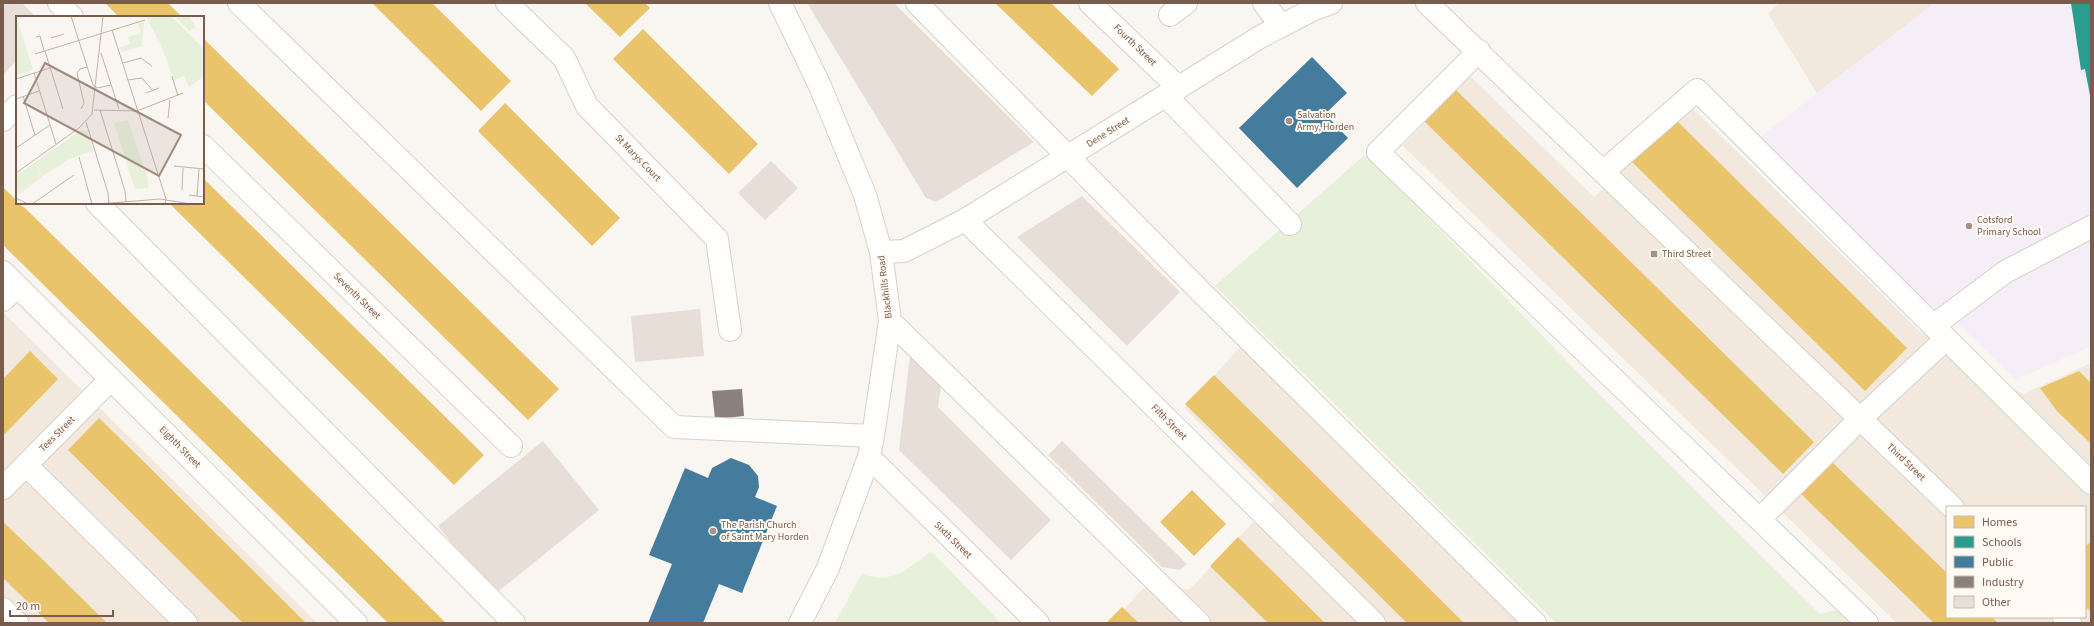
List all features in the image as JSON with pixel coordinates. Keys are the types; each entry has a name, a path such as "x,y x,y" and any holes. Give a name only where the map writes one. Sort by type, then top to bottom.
{"street":[{"path":"59,3 71,16"},
{"path":"240,3 674,427 873,436"},
{"name":"St Marys Court","path":"508,3 564,58 587,106 717,239 730,330"},
{"name":"Blackhills Road","path":"780,3 820,86 865,195 881,252 890,321 869,457 828,568 800,623"},
{"path":"917,3 1067,157 1535,623"},
{"name":"Fourth Street","path":"1090,3 1173,92 1290,224"},
{"path":"1264,3 1281,26"},
{"name":"Dene Street","path":"881,252 904,250 965,220 1260,37 1312,10 1331,3"},
{"name":"Third Street","path":"1427,3 1479,51 1951,506"},
{"path":"1479,51 1378,152 1867,623"},
{"path":"1604,171 1697,90 2091,483"},
{"name":"Seventh Street","path":"204,147 511,446"},
{"path":"98,204 514,623"},
{"name":"Fifth Street","path":"965,220 1374,623"},
{"path":"1760,519 1861,418 1939,333 2006,272 2091,227"},
{"name":"Eighth Street","path":"8,286 111,379 356,623"},
{"path":"890,321 1199,623"},
{"name":"Tees Street","path":"3,488 111,379"},
{"name":"Sixth Street","path":"869,457 1038,623"},
{"path":"26,465 186,623"},
{"path":"3,609 17,623"}],"shaded area":[{"path":"1779,3 1935,3 1817,93 1768,14"},
{"name":"Cotsford Primary School","path":"1935,3 2091,3 2091,346 2016,380 1948,314 1943,318 1757,139"},
{"path":"1470,76 1594,197 1691,107 1923,334 2023,394 2091,363 2091,623 1897,623 1403,146"},
{"path":"3,312 317,623 3,623"},
{"path":"1240,347 1521,623 1112,623 1143,588 1190,589 1275,499 1185,408"}],"green space":[{"path":"1366,154 1595,390 1820,614 1840,609 1854,623 1556,623 1215,286"},
{"path":"931,551 1001,623 835,623 862,573 872,576 891,576 908,569"}],"building: Homes":[{"path":"105,3 168,3 181,16 118,16"},
{"path":"372,3 432,3 511,81 481,111"},
{"path":"585,3 645,3 650,8 620,37"},
{"path":"995,3 1051,3 1119,69 1092,96"},
{"path":"643,29 758,144 729,174 613,59"},
{"path":"204,39 559,389 528,420 204,101"},
{"path":"1456,90 1814,442 1783,474 1424,121"},
{"path":"505,103 620,218 592,246 478,131"},
{"path":"1674,118 1907,348 1865,391 1631,161"},
{"path":"204,179 484,455 454,485 170,204 204,204"},
{"path":"3,187 16,200 16,204 25,208 446,623 388,623 3,245"},
{"path":"30,351 58,379 3,436 3,379"},
{"path":"2079,371 2091,383 2091,444 2057,411 2040,388"},
{"path":"1214,375 1464,623 1407,623 1185,404"},
{"path":"99,418 306,623 243,623 217,598 68,450"},
{"path":"1831,461 1946,572 1946,618 1993,618 1998,623 1934,623 1800,493"},
{"path":"1192,490 1226,524 1194,556 1160,522"},
{"path":"3,522 107,623 49,623 3,578"},
{"path":"1238,537 1325,623 1268,623 1210,566"},
{"path":"2091,541 2091,612 2086,607 2086,546"},
{"path":"1122,607 1139,623 1106,623"}],"building: Schools":[{"path":"2071,3 2091,3 2091,101 2085,69 2081,70"}],"building: Public":[{"name":"Salvation Army, Horden","path":"1312,57 1347,93 1325,114 1348,138 1297,188 1239,128"},
{"name":"The Parish Church of Saint Mary Horden","path":"731,458 749,465 758,476 759,487 755,497 777,506 742,593 719,584 703,623 648,623 672,564 649,555 685,468 708,478 712,468"}],"building: Industry":[{"path":"742,389 744,416 715,419 712,391"}],"building: Other":[{"path":"3,3 22,3 35,16 16,16 16,61 3,75"},
{"path":"807,3 894,3 1034,142 936,202 926,198"},
{"path":"771,161 798,188 765,220 738,193"},
{"path":"1082,196 1180,292 1127,346 1017,237"},
{"path":"700,309 704,356 635,362 631,316"},
{"path":"910,355 941,386 938,407 1051,520 1011,560 899,450"},
{"path":"543,441 599,510 494,595 438,526"},
{"path":"1062,441 1187,564 1180,570 1162,567 1048,455"}],"place":[{"name":"Salvation Army, Horden","path":"1289,121"},
{"name":"Cotsford Primary School","path":"1969,226"},
{"name":"Third Street","path":"1654,254"},
{"name":"The Parish Church of Saint Mary Horden","path":"713,531"}]}
